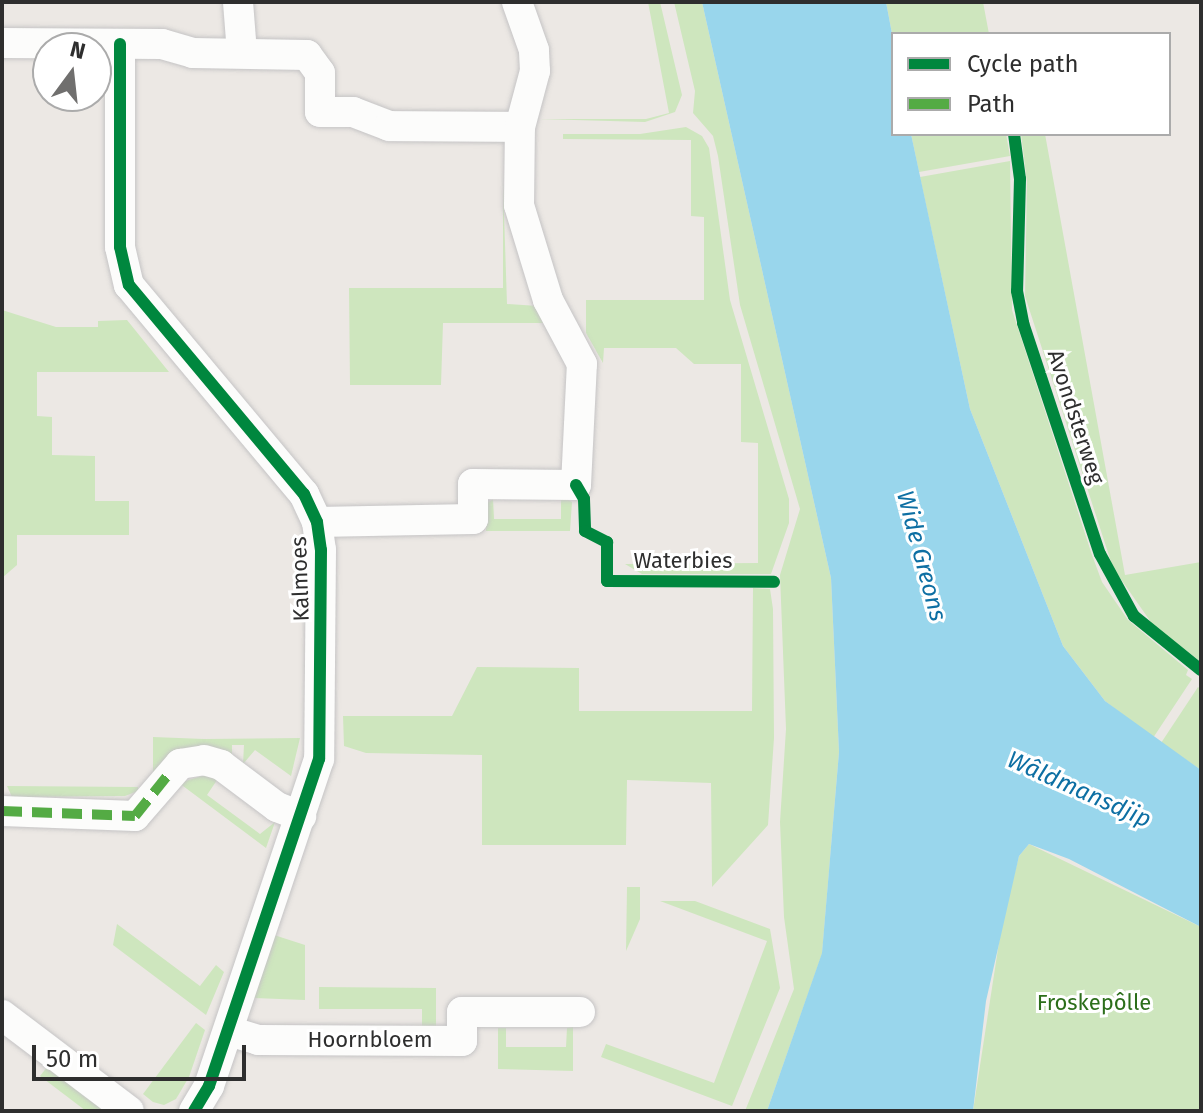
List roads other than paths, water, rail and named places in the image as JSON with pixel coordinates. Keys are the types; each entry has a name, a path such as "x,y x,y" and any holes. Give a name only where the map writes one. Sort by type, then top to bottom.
{"street":[{"path":"238,2 242,53"},
{"path":"317,522 473,519 473,484 576,485 582,364 548,300 519,205 520,127 535,71 534,50 517,2"},
{"path":"2,43 120,44 307,55 320,73 320,112 353,112 389,126 520,127"},
{"name":"Kalmoes","path":"120,44 120,247 129,285 304,494 317,522 322,736 301,816 229,1031 209,1086 194,1111"},
{"path":"2,811 135,816 174,769 204,760 221,765 277,807 301,816"},
{"name":"Hoornbloem","path":"229,1031 258,1040 462,1041 462,1012 580,1012"},
{"path":"2,1015 129,1111"}],"water":[{"path":"702,2 886,2 892,32 891,136 911,136 970,409 1063,646 1105,701 1201,770 1201,927 1069,859 1029,844 1019,856 986,1001 973,1111 767,1111 822,953 839,752 831,578"}],"water label":[{"name":"Wide Greons","path":"921,556"},
{"name":"Wâldmansdjip","path":"1079,790"}],"park label":[{"name":"Froskepôlle","path":"1094,1003"}]}
